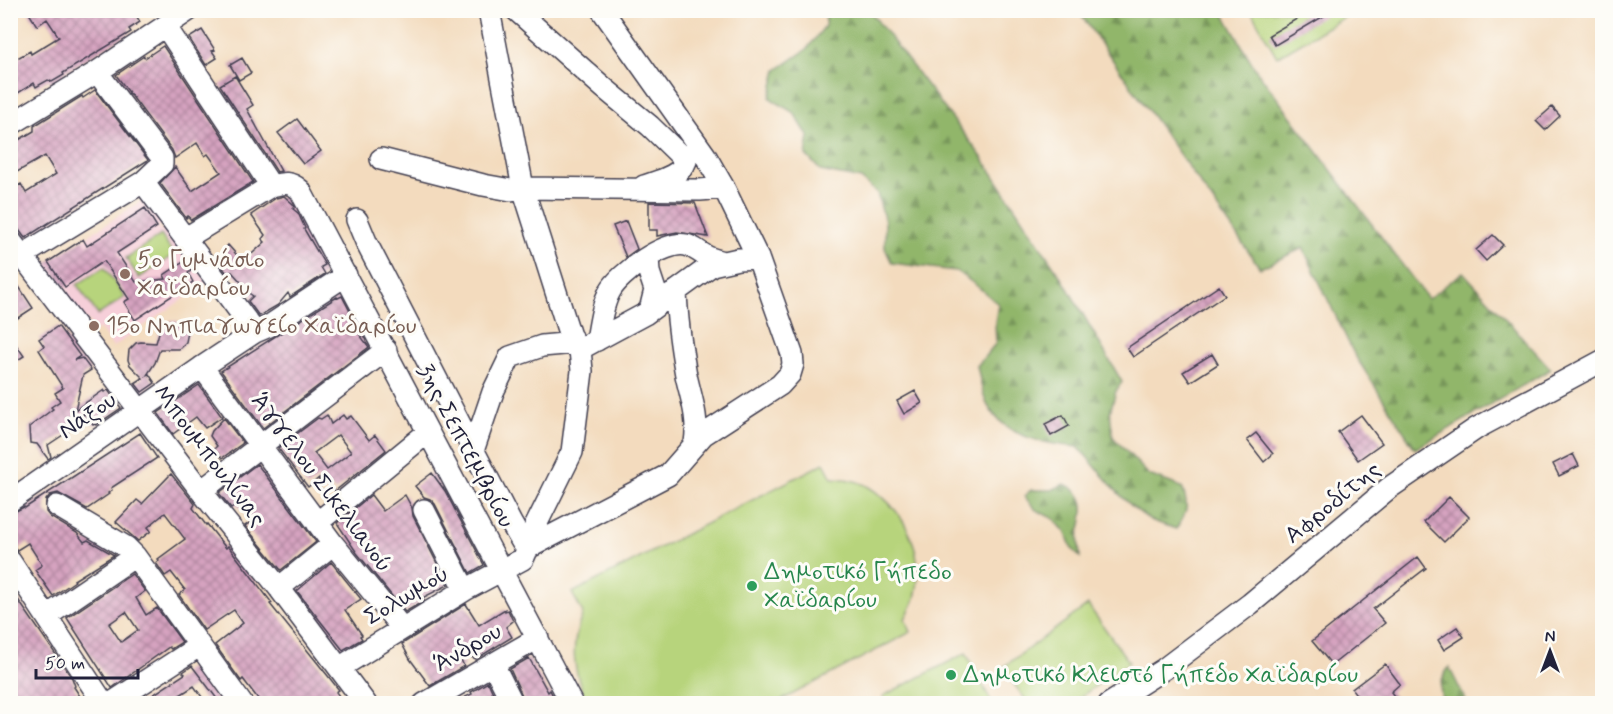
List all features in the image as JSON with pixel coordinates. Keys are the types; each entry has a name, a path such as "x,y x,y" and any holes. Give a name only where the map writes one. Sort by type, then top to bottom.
{"street":[{"path":"10,125 97,72 189,10"},
{"path":"516,10 650,126 686,161 678,172 636,190"},
{"path":"528,548 668,475 702,435 780,385 790,374 794,364 790,343 758,258 724,188 690,131 602,10"},
{"path":"496,14 523,188 570,336 584,344"},
{"path":"166,27 271,186 186,238"},
{"path":"17,248 143,182 162,164 162,158 97,72"},
{"path":"381,159 511,190 523,188 700,190 724,188"},
{"path":"143,182 255,332"},
{"name":"3ης Σεπτεμβρίου","path":"271,186 292,183 300,190 572,704"},
{"path":"357,220 511,523 528,548"},
{"path":"528,548 532,532 572,452 582,382 584,344 612,287 623,274 648,257 672,246 686,245 723,262"},
{"name":"Μπουμπουλίνας","path":"17,248 366,704"},
{"path":"648,257 649,272 655,290 650,310"},
{"path":"474,448 493,392 510,357 542,346 584,344 650,310 712,265 738,259 758,258"},
{"name":"Νάξου","path":"10,501 202,367 255,332 269,326 346,274"},
{"path":"675,291 681,346 696,417 695,443"},
{"path":"201,491 386,350"},
{"name":"Αφροδίτης","path":"1109,704 1164,669 1250,604 1389,488 1477,428 1602,361"},
{"name":"Άγγελου Σικελιανού","path":"202,367 333,544 402,628"},
{"path":"317,523 428,432"},
{"path":"57,506 126,547 135,556 242,704"},
{"path":"424,510 465,590"},
{"path":"279,588 333,544"},
{"name":"Σολωμού","path":"339,668 465,590 523,559 528,548"},
{"path":"47,616 135,556"},
{"path":"10,561 104,704"},
{"name":"Άνδρου","path":"424,704 538,638"},
{"path":"110,704 199,646"},
{"path":"493,664 513,704"}],"shaded area":[{"name":"5ο Γυμνάσιο Χαϊδαρίου","path":"146,198 164,222 158,227 159,229 171,232 180,246 181,255 187,251 208,282 113,347 100,328 91,333 86,327 91,323 76,313 67,298 67,289 64,287 60,290 42,266"}],"green space":[{"path":"826,11 870,11 981,156 1066,285 1122,382 1116,391 1110,412 1113,437 1149,475 1182,487 1186,509 1176,529 1153,521 1132,506 1078,447 1053,444 1028,437 1016,432 996,417 984,397 977,366 996,343 995,322 998,304 956,271 892,263 885,248 885,222 877,193 861,179 821,171 806,155 809,137 794,113 770,98 777,70 807,49 825,26"},
{"path":"1078,11 1222,11 1256,70 1428,299 1463,272 1551,369 1415,449 1354,354 1303,248 1260,268"},
{"path":"1251,11 1355,11 1277,57"},
{"path":"161,235 174,255 139,278 126,258"},
{"path":"104,267 125,297 98,315 77,285"},
{"name":"Δημοτικό Γήπεδο Χαϊδαρίου","path":"824,463 832,478 859,482 881,496 902,520 910,534 918,565 915,598 905,619 911,632 776,703 587,703 578,680 574,658 576,637 583,613 572,593"},
{"path":"1064,484 1077,493 1083,504 1083,517 1078,538 1080,557 1071,547 1066,533 1054,519 1036,510 1024,496 1031,490 1052,490"},
{"path":"1088,605 1129,662 1072,703 1028,703 1002,668"},
{"name":"Δημοτικό Κλειστό Γήπεδο Χαϊδαρίου","path":"966,653 992,703 887,703 883,696"},
{"path":"1449,667 1467,703 1444,703 1441,684"}],"building":[{"path":"27,10 133,10 140,22 129,29 131,32 63,73 64,75 36,87 34,83 10,98 10,62 30,51 31,54 59,37 47,19 37,26"},
{"path":"1312,10 1334,10 1275,45 1269,35"},
{"path":"202,30 215,50 212,51 217,58 206,65 189,38"},
{"path":"163,46 253,182 191,220 188,216 186,218 160,183 175,167 192,191 221,172 208,154 205,156 197,143 175,158 172,150 116,75"},
{"path":"242,58 251,73 239,80 230,65"},
{"path":"235,76 253,105 247,109 281,171 277,172 220,85"},
{"path":"95,90 148,160 25,238 10,218 10,190 21,184 26,193 56,174 45,156 10,176 10,145 34,131 34,126"},
{"path":"1552,107 1560,116 1545,130 1536,121"},
{"path":"297,119 321,151 303,164 278,133"},
{"path":"284,196 295,207 293,209 298,213 304,229 325,265 321,267 325,274 290,297 288,293 278,305 259,316 248,301 253,296 243,289 241,282 232,272 226,272 218,258 228,245 243,262 265,242 262,239 265,235 251,215 276,198"},
{"path":"649,202 695,203 708,237 677,232 657,236 657,230 649,230"},
{"path":"145,208 157,227 117,253 136,282 166,279 164,275 185,261 191,271 188,273 193,282 135,320 124,302 129,299 104,261 65,287 48,262 83,239 87,246"},
{"path":"626,221 637,249 626,257 613,226"},
{"path":"1493,235 1503,245 1486,261 1476,250"},
{"path":"10,273 33,308 10,323"},
{"path":"1219,286 1225,295 1133,357 1127,348"},
{"path":"342,296 356,323 354,327 369,347 263,428 221,371"},
{"path":"177,321 185,327 188,332 186,342 179,349 160,349 147,375 149,374 155,383 142,392 135,383 143,378 130,365 129,350 136,343 156,343 164,323"},
{"path":"58,326 80,356 74,360 82,358 91,370 83,375 75,410 104,390 105,392 108,390 121,408 96,425 93,425 84,413 72,429 48,445 51,457 48,459 37,444 30,443 29,427 60,401 55,393 63,388 39,350 44,346 39,339"},
{"path":"10,336 24,356 10,365"},
{"path":"1212,354 1218,364 1190,382 1183,372"},
{"path":"199,385 222,417 205,428 196,417 173,434 158,413"},
{"path":"915,391 922,403 904,414 897,401"},
{"path":"327,415 331,424 343,415 346,419 351,416 369,440 375,435 386,450 335,491 331,487 326,490 320,489 319,478 308,487 278,448 318,418 321,419","holes":["338,435 351,452 327,470 314,453"]},
{"path":"1063,415 1069,426 1051,436 1045,424"},
{"path":"1361,415 1382,443 1358,460 1338,432"},
{"path":"224,418 243,443 222,458 214,449 217,446 210,436"},
{"path":"140,433 157,458 111,488 109,494 87,509 58,493 50,495 46,500 46,512 50,517 77,533 84,542 88,540 114,555 53,596 35,570 42,565 28,543 17,550 10,543 10,514 25,508"},
{"path":"1256,433 1273,454 1264,462 1247,440"},
{"path":"1573,454 1579,466 1559,476 1553,464"},
{"path":"257,464 316,542 281,570 245,526 252,521 237,504 231,508 219,493"},
{"path":"432,473 445,491 484,565 470,573 435,504 424,497 415,486"},
{"path":"171,474 195,504 193,508 206,525 226,548 228,546 272,603 270,604 339,690 336,692 345,704 262,704 243,679 241,681 215,645 243,623 234,610 204,630 179,595 185,590 171,572 165,576 156,563 158,559 185,539 165,513 148,527 151,531 138,541 116,522 137,500 142,504"},
{"path":"371,495 383,511 405,495 412,508 413,516 448,585 422,598 424,601 405,612 357,553 337,523"},
{"path":"1449,497 1469,517 1444,542 1424,522"},
{"path":"1418,557 1426,568 1373,609 1385,623 1332,665 1312,641"},
{"path":"331,562 361,599 345,610 362,635 360,636 362,639 343,650 297,591"},
{"path":"132,574 145,591 136,598 146,615 157,608 182,642 171,649 169,647 112,688 67,618","holes":["126,612 138,630 121,642 109,624"]},
{"path":"10,588 72,678 74,687 85,704 10,704"},
{"path":"466,604 479,625 505,609 505,611 508,610 513,621 506,627 512,637 476,659 457,652 464,666 430,686 402,644"},
{"path":"1457,627 1464,637 1444,650 1438,640"},
{"path":"529,658 548,692 550,690 555,700 554,704 526,704 510,669"},
{"path":"1385,664 1400,684 1391,692 1400,704 1363,704 1352,689"},
{"path":"192,666 221,704 207,704 194,686 172,700 175,704 139,704 185,674 183,672"},
{"path":"488,682 498,704 451,704 472,694 471,692"}],"place":[{"name":"5ο Γυμνάσιο Χαϊδαρίου","path":"125,274"},
{"name":"15ο Νηπιαγωγείο Χαϊδαρίου","path":"94,326"},
{"name":"Δημοτικό Γήπεδο Χαϊδαρίου","path":"752,586"},
{"name":"Δημοτικό Κλειστό Γήπεδο Χαϊδαρίου","path":"951,675"}]}
